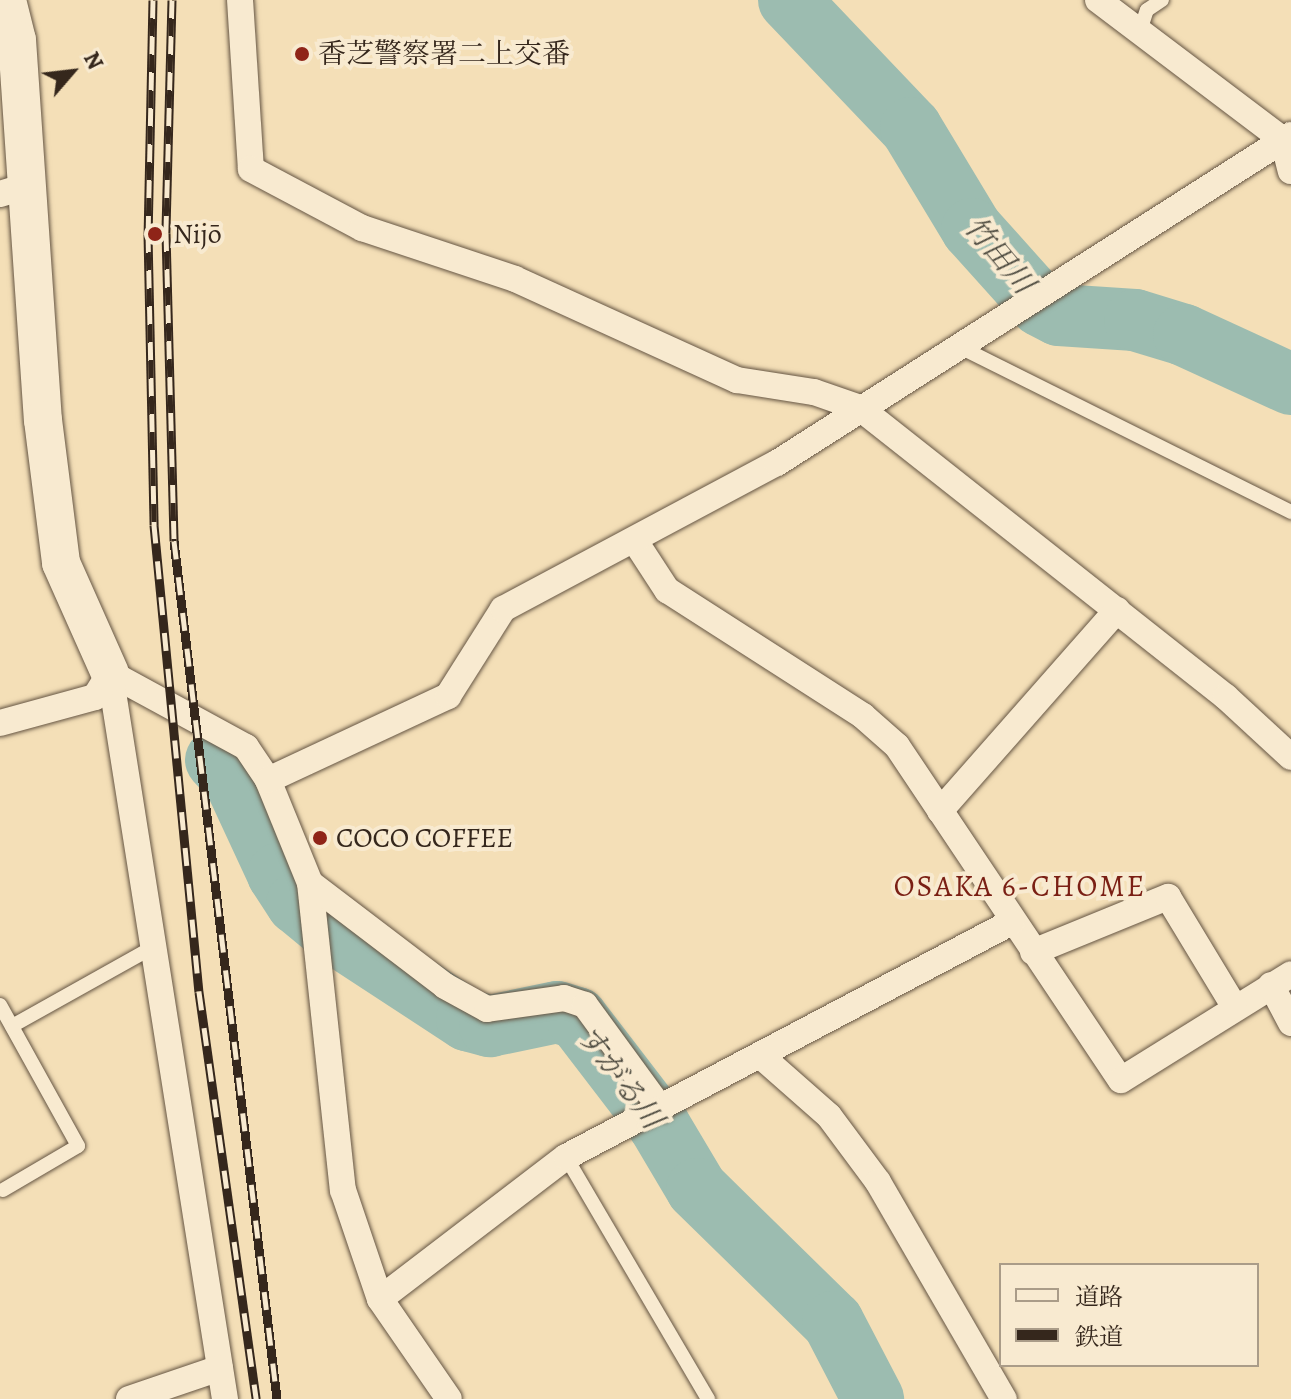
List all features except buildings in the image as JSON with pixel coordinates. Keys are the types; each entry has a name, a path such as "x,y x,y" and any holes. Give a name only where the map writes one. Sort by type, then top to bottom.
{"street":[{"path":"7,0 17,40 15,190 61,563 110,673 150,949 225,1399"},
{"path":"240,0 251,169 362,228 515,279 737,380 814,392 860,408 1226,697 1291,757"},
{"path":"1098,0 1139,34 1287,137 1291,171"},
{"path":"268,780 448,696 503,609 777,463 860,408 962,348 1049,288 1287,137"},
{"path":"635,541 667,590 863,716 897,746 1012,922 1121,1080 1234,1006 1281,980 1291,1023"},
{"path":"940,811 1117,610"},
{"path":"0,723 95,697 110,673"},
{"path":"110,673 246,747 268,780 311,894 343,1190 380,1299 449,1399"},
{"path":"311,894 445,986 487,1009 564,998 585,1005 653,1113"},
{"path":"1033,952 1168,897 1234,1006"},
{"path":"380,1299 566,1157 762,1057 1012,922"},
{"path":"762,1057 829,1116 878,1182 1004,1399"},
{"path":"129,1399 220,1368"}],"lane":[{"path":"1139,34 1147,10 1162,0"},
{"path":"962,348 1291,512"},
{"path":"12,1026 150,949"},
{"path":"0,1005 78,1146 3,1190"},
{"path":"566,1157 708,1399"}],"waterway":[{"name":"竹田川","path":"789,0 911,128 972,229 1041,306 1059,315 1135,320 1184,335 1291,384"},
{"name":"すがる川","path":"216,760 234,779 278,874 297,903 331,931 467,1020 490,1026 557,1012 577,1018 659,1125 697,1189 833,1322 873,1399"}],"railway":[{"path":"153,0 148,234 154,525 199,992 256,1399"},
{"path":"172,0 166,233 174,541 277,1399"}],"place":[{"name":"香芝警察署二上交番","path":"302,54"},
{"name":"Nijō","path":"155,234"},
{"name":"COCO COFFEE","path":"320,838"}],"district":[{"name":"OSAKA 6-CHOME","path":"1020,886"}]}
